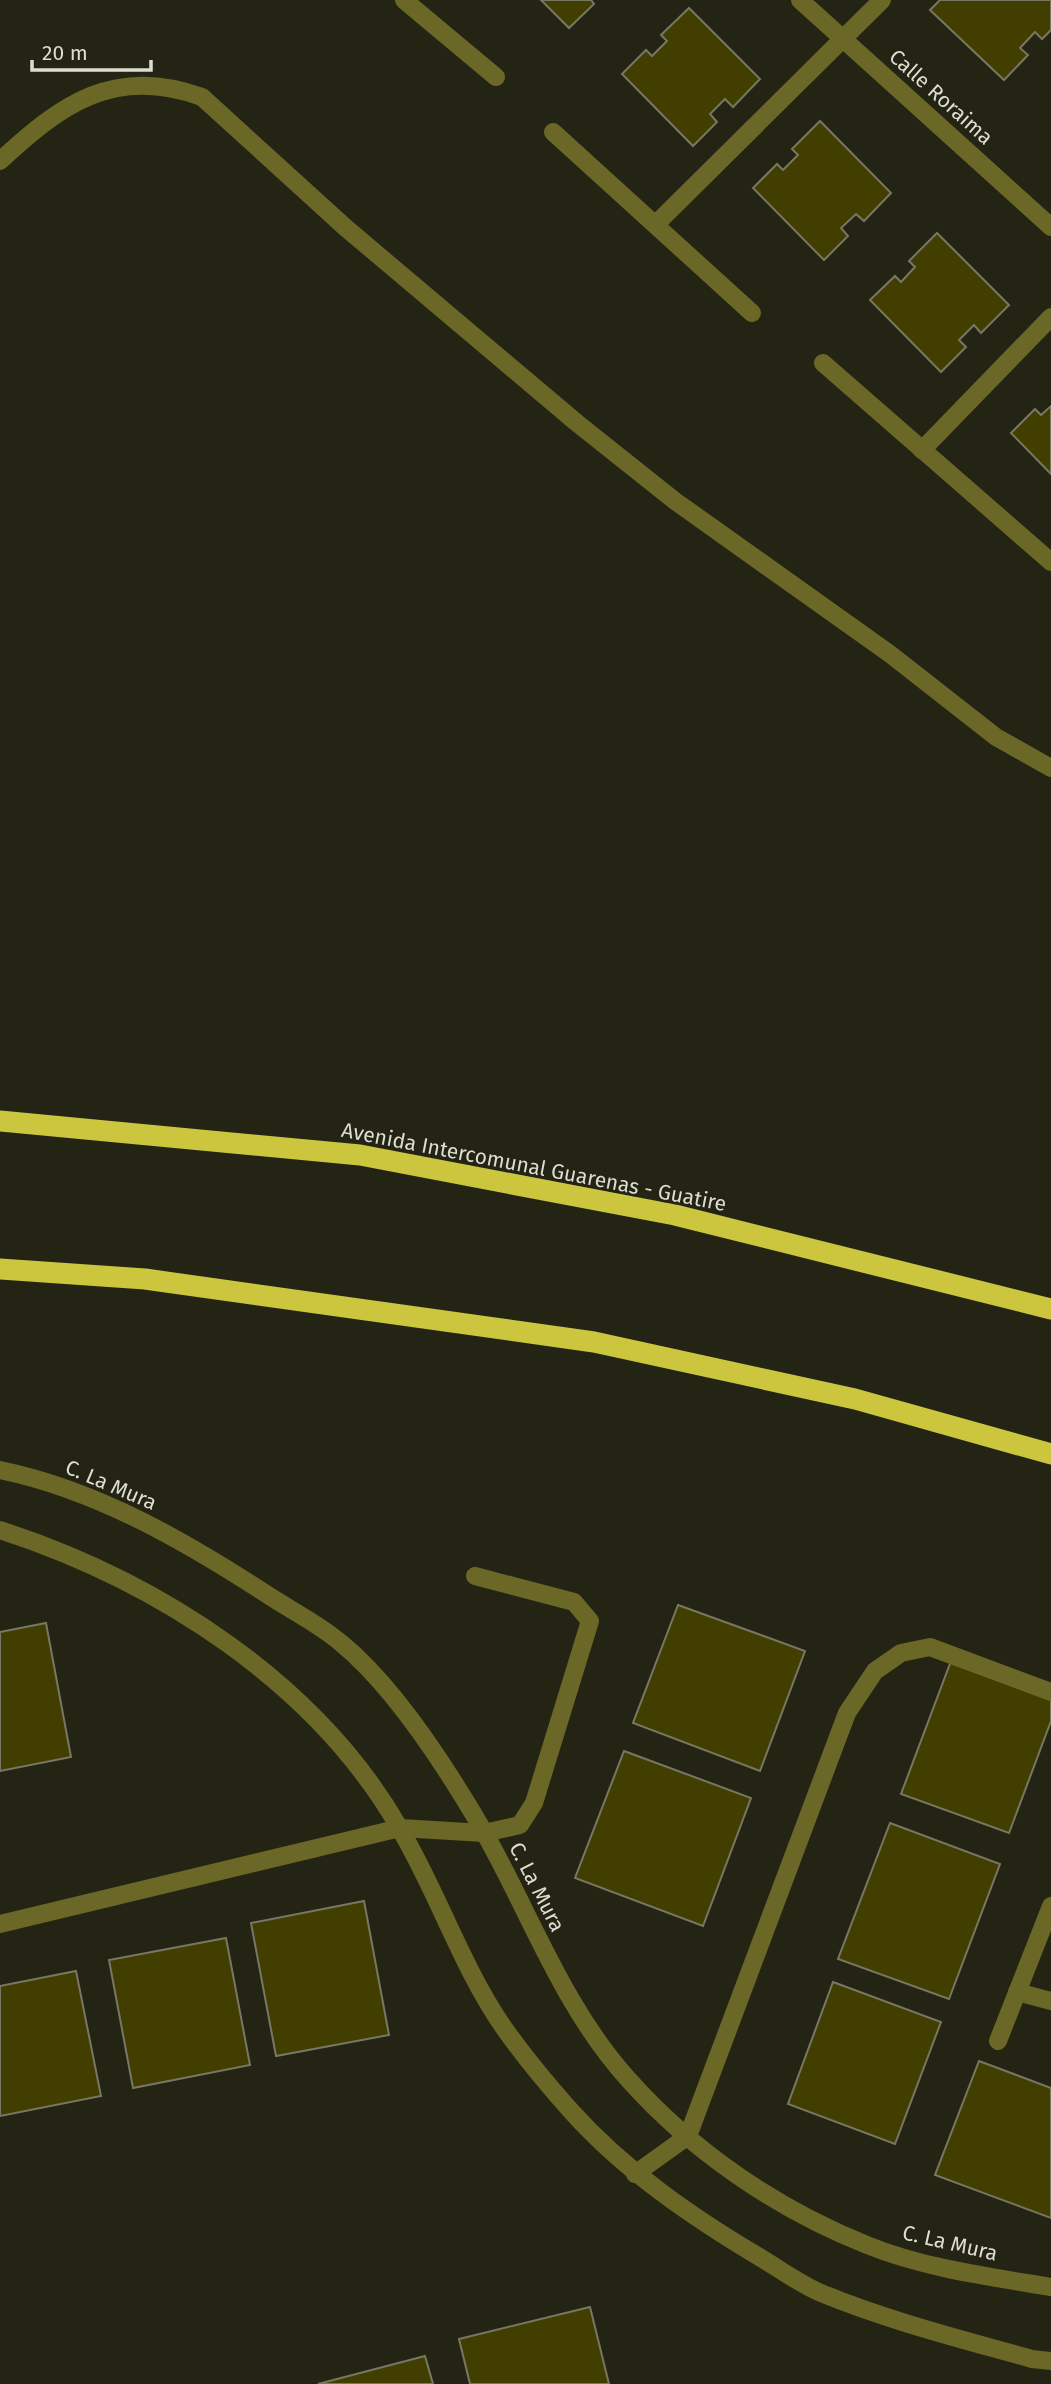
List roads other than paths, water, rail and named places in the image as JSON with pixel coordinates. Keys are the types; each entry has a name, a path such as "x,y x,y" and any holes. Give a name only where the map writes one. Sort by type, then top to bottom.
{"highway":[{"name":"Avenida Intercomunal Guarenas - Guatire","path":"0,1121 360,1155 675,1215 1051,1309"},
{"path":"0,1269 145,1279 594,1342 855,1399 1051,1454"}],"street":[{"path":"404,0 496,77"},
{"name":"Calle Roraima","path":"800,0 1051,227"},
{"path":"656,225 882,0"},
{"path":"0,162 42,122 90,94 125,88 174,87 202,97 346,228 598,440 675,501 890,654 996,737 1051,768"},
{"path":"554,132 752,313"},
{"path":"922,450 1051,317"},
{"path":"823,363 1051,562"},
{"name":"C. La Mura","path":"0,1470 28,1476 95,1501 189,1544 341,1643 384,1688 440,1761 484,1833 568,1997 627,2079 688,2136 760,2193 869,2246 969,2273 1051,2287"},
{"path":"0,1530 62,1550 135,1584 291,1691 342,1746 400,1828 501,2024 571,2111 635,2174 718,2233 818,2292 909,2325 1032,2359 1051,2361"},
{"path":"0,1924 400,1828 484,1833 520,1825 534,1803 590,1621 574,1602 475,1576"},
{"path":"635,2174 688,2136 847,1713 875,1671 901,1653 930,1647 1051,1692"},
{"path":"998,2041 1051,1906"},
{"path":"1017,1992 1051,2001"}]}
